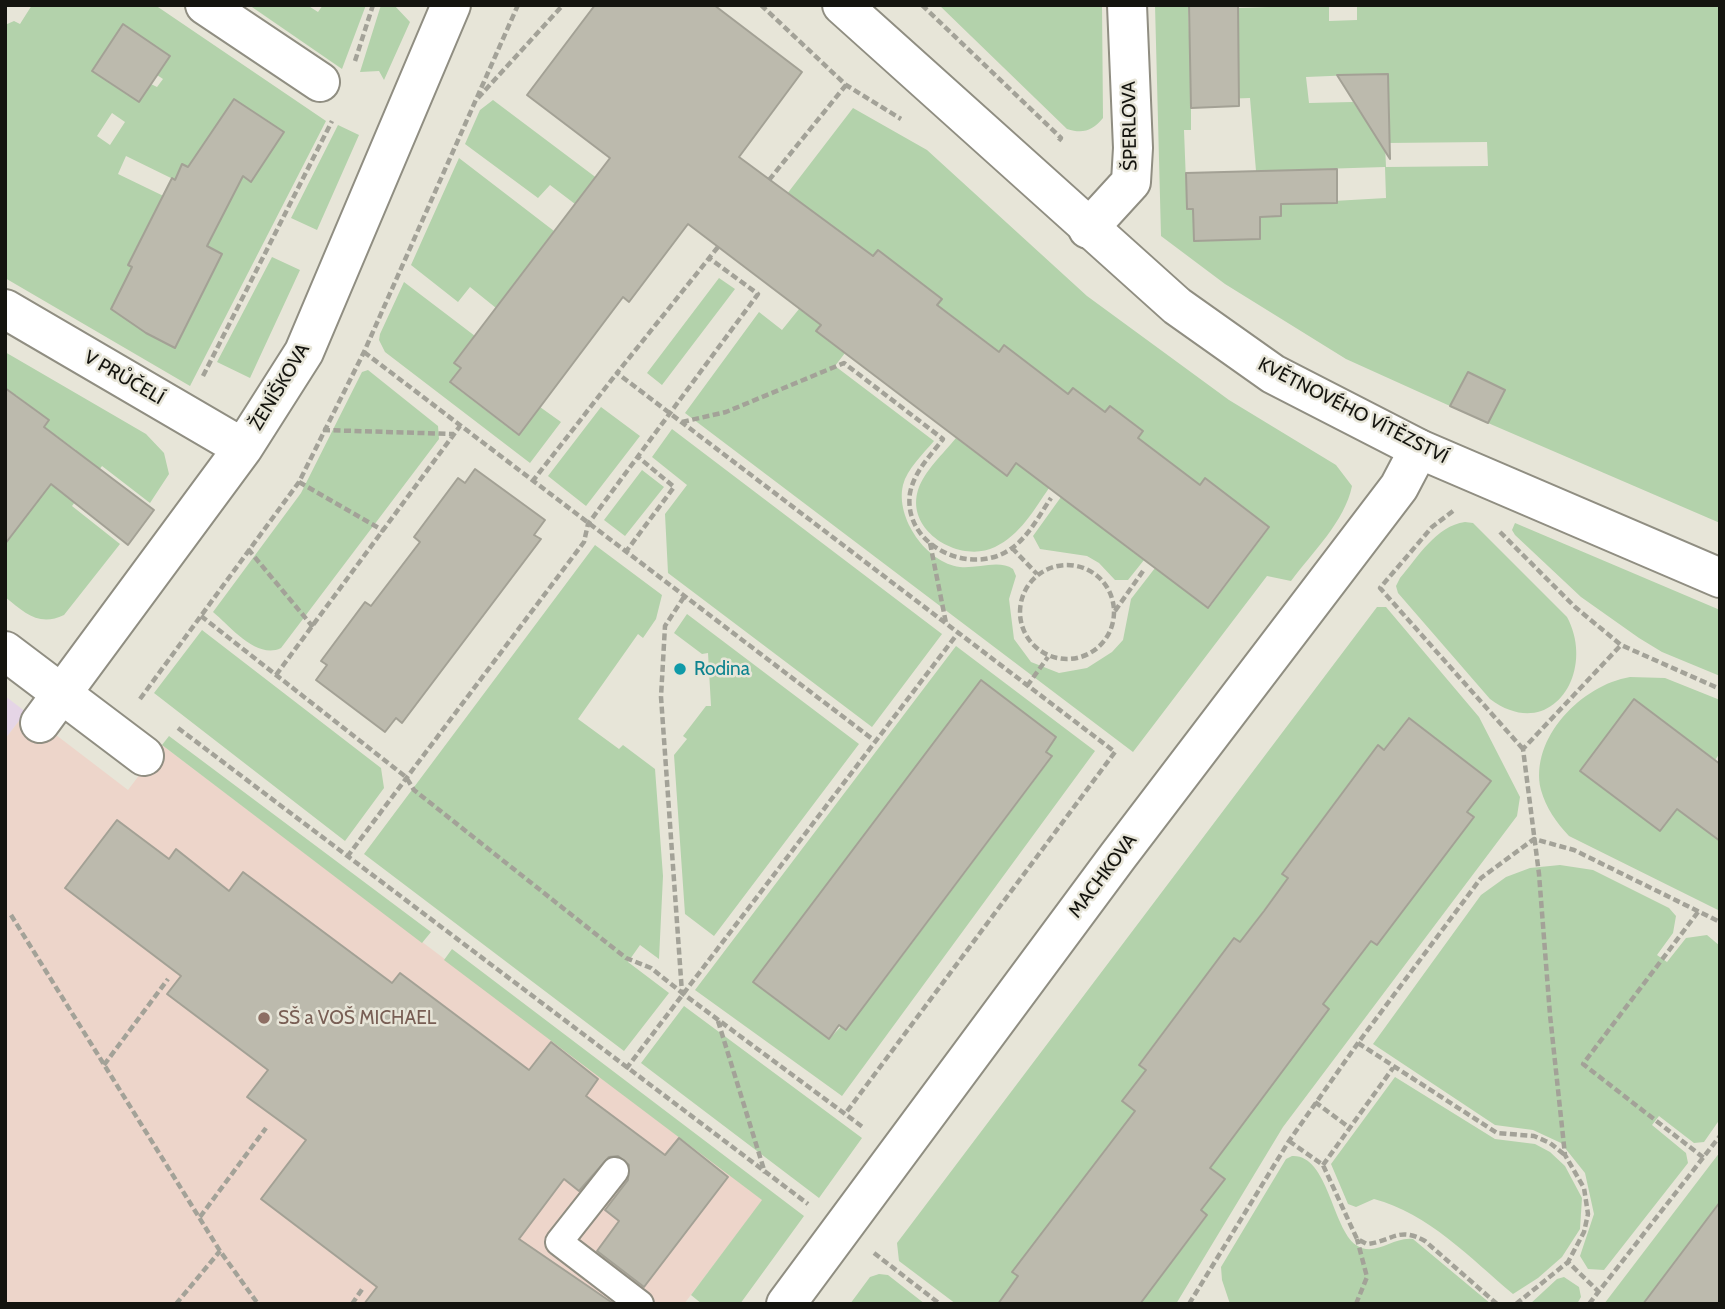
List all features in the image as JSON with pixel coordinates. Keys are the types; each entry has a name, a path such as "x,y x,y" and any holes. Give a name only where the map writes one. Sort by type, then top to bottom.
{"street":[{"path":"205,5 329,95"},
{"name":"ŽENÍŠKOVA","path":"51,708 243,448 304,352 451,5"},
{"name":"KVĚTNOVÉHO VÍTĚZSTVÍ","path":"842,5 1088,229 1177,306 1273,373 1419,449 1720,578"},
{"name":"ŠPERLOVA","path":"1088,229 1131,182 1133,148 1127,5"},
{"name":"V PRŮČELÍ","path":"5,309 243,448"},
{"name":"MACHKOVA","path":"786,1304 1216,726 1399,487 1419,449"},
{"path":"5,651 51,708 144,756"}],"lane":[{"path":"615,1171 559,1242 640,1304"}],"path":[{"path":"354,64 373,5"},
{"path":"476,100 563,5"},
{"path":"761,5 846,85 769,180"},
{"path":"924,6 1032,110"},
{"path":"184,413 329,95"},
{"path":"532,482 718,247"},
{"path":"346,857 584,542 588,524 758,295 709,258"},
{"path":"364,352 875,741"},
{"path":"681,422 726,412 844,363 943,439 914,477 910,496 912,516 930,543 946,624"},
{"path":"617,373 1115,752 845,1114"},
{"path":"276,675 460,426"},
{"path":"323,430 454,434"},
{"path":"625,553 674,486 637,456"},
{"path":"299,482 384,531"},
{"path":"1399,487 1453,511 1461,511"},
{"path":"930,543 954,558 974,561 994,557 1012,548 1027,534 1051,498"},
{"path":"1453,511 1432,527 1380,588 1523,749 1565,1155"},
{"path":"1492,525 1575,607 1621,645 1720,689"},
{"path":"1012,548 1037,574"},
{"path":"248,549 313,627"},
{"path":"1066,565 1085,568 1100,578 1110,594 1114,612 1111,630 1101,646 1085,656 1066,660 1048,657 1033,646 1023,630 1019,612 1022,594 1037,574 1048,568 1066,565"},
{"path":"1114,612 1143,571"},
{"path":"681,993 661,697 665,626 684,597"},
{"path":"201,617 406,777 414,790 626,958 651,968 866,1129"},
{"path":"626,1069 681,993 958,633"},
{"path":"1523,749 1621,645"},
{"path":"1027,685 1048,657"},
{"path":"85,659 150,707"},
{"path":"172,724 940,1304"},
{"path":"1534,839 1574,850 1719,922"},
{"path":"1189,1304 1289,1141 1358,1043 1481,878 1534,839"},
{"path":"1698,912 1583,1064 1704,1158"},
{"path":"11,915 220,1251 258,1304"},
{"path":"104,1065 168,979"},
{"path":"718,1020 766,1175"},
{"path":"1358,1043 1392,1068 1497,1133 1534,1136 1550,1143 1565,1155 1584,1188 1588,1214 1584,1233 1567,1262 1516,1304"},
{"path":"1322,1165 1392,1068"},
{"path":"1315,1102 1350,1128"},
{"path":"200,1217 266,1128"},
{"path":"1589,1304 1720,1136"},
{"path":"1289,1141 1322,1165 1357,1239 1367,1276 1356,1304"},
{"path":"1357,1239 1367,1244 1402,1233 1413,1234 1425,1241 1497,1304"},
{"path":"176,1304 220,1251"},
{"path":"1567,1262 1600,1293"},
{"path":"352,1304 363,1288"}],"shaded area":[{"path":"5,696 26,712 5,739"},
{"name":"SŠ a VOŠ MICHAEL","path":"26,712 128,790 162,745 763,1200 684,1304 5,1304 5,739"}],"green space":[{"path":"32,5 155,5 326,121 190,386 5,278 5,25 14,21 20,24","holes":["123,24 170,56 157,75 163,79 157,87 151,84 139,102 92,71","234,99 284,132 208,138","112,113 125,122 110,145 97,136","126,156 175,180 182,164 213,180 178,203 118,174","158,206 214,233 207,246 222,254 176,347 146,333 111,309 119,294 142,271 128,264"]},
{"path":"249,5 307,5 318,12 323,5 366,5 342,69"},
{"path":"381,5 394,5 410,22 384,80 379,71 360,72"},
{"path":"939,5 1102,5 1103,118 1087,130 1067,129"},
{"path":"1155,5 1188,5 1189,35 1204,35 1206,49 1238,49 1238,8 1329,5 1329,21 1357,20 1357,5 1720,5 1720,523 1488,423 1505,390 1469,372 1450,406 1346,359 1225,284 1161,236","holes":["1354,75 1389,118 1364,118 1353,102 1309,103 1306,77","1250,98 1256,171 1385,167 1386,198 1281,204 1281,216 1260,217 1260,239 1194,241 1193,209 1187,209 1184,130 1191,130 1191,100","1487,142 1488,166 1386,167 1385,143"]},
{"path":"493,100 602,182 589,186 575,204 550,185 538,198 465,144 480,110"},
{"path":"853,108 927,150 1087,296 1229,400 1336,465 1352,486 1335,524 1291,581 1267,576 1133,752 685,413 759,312 782,330 799,309 821,324 816,331 845,353 835,366 934,441 912,467 903,485 904,511 916,537 925,548 948,564 960,567 1001,565 1013,569 1016,576 1009,599 1014,639 1031,662 1059,673 1087,668 1112,652 1123,640 1131,599 1155,568 1209,608 1269,528 1205,478 1200,485 1138,438 1143,431 1110,406 1105,412 1068,394 1004,346 999,352 937,305 941,299 878,250 873,256 787,194"},
{"path":"338,125 359,135 317,230 291,218"},
{"path":"459,158 554,231 496,308 470,287 458,302 411,265"},
{"path":"272,257 300,270 250,378 217,362"},
{"path":"719,278 735,289 662,385 647,373"},
{"path":"404,282 475,336 454,363 461,368 450,383 518,435 540,407 561,422 530,463 385,352 379,340 380,334"},
{"path":"5,352 146,434 164,453 169,474 150,503 102,466 72,506 120,544 64,615 47,620 33,616 5,597 5,515 20,525 76,450 44,427 48,420 16,395 5,397"},
{"path":"368,370 438,426 439,439 281,648 272,650 253,646 213,612 301,493 362,372"},
{"path":"601,407 640,436 586,506 548,476"},
{"path":"672,429 942,634 872,727 668,573 665,514 687,485 652,457"},
{"path":"956,438 1006,475 1016,463 1049,488 1026,521 1012,536 995,547 981,551 952,548 939,541 920,519 916,505 918,490 935,462"},
{"path":"642,470 664,487 625,536 604,520"},
{"path":"1061,497 1144,560 1128,580 1115,580 1099,563 1087,556 1040,549 1033,536"},
{"path":"1465,522 1473,523 1567,617 1575,638 1576,660 1572,679 1562,696 1549,708 1532,713 1512,711 1490,699 1398,593 1396,586 1400,578 1428,544 1445,529"},
{"path":"1515,523 1720,610 1720,676 1662,652 1581,597 1515,535 1512,530"},
{"path":"595,545 662,595 656,619 643,638 638,634 578,719 619,749 623,745 655,769 663,876 659,959 640,945 628,962 669,993 624,1051 364,854"},
{"path":"1377,607 1386,607 1479,717 1520,797 1517,816 1283,1127 1176,1304 1140,1304 1207,1216 1201,1210 1224,1179 1203,1163 1233,1137 1329,1009 1323,1004 1371,941 1377,945 1473,817 1467,812 1491,781 1408,718 1385,750 1378,745 1282,873 1288,878 1240,942 1234,938 1139,1064 1146,1070 1122,1101 1141,1115 1110,1143 1013,1272 1018,1276 998,1304 956,1304 899,1261 897,1243"},
{"path":"687,614 859,744 714,936 685,914 674,755 687,739 683,736 706,706 711,706 708,653 702,654 674,633"},
{"path":"202,630 381,768 384,788 345,841 154,693"},
{"path":"956,646 1095,751 842,1096 695,990","holes":["981,681 1056,737 1046,752 1052,757 879,987 829,1039 754,982"]},
{"path":"1630,677 1665,678 1720,700 1720,753 1715,760 1634,699 1580,771 1660,831 1677,809 1720,841 1720,911 1569,836 1543,797 1539,771 1543,752 1563,717 1594,691"},
{"path":"169,736 431,932 422,943 162,745"},
{"path":"1560,865 1593,870 1669,908 1676,916 1673,933 1657,955 1667,962 1686,938 1707,935 1720,946 1720,1119 1704,1142 1694,1143 1659,1116 1652,1125 1686,1153 1688,1163 1604,1270 1588,1269 1580,1256 1594,1214 1585,1173 1561,1143 1533,1130 1495,1125 1373,1044 1481,895 1506,877 1530,868"},
{"path":"452,949 804,1216 740,1304 702,1304 691,1295 762,1200 444,960"},
{"path":"684,1006 862,1138 819,1198 641,1063"},
{"path":"1395,1077 1495,1139 1535,1144 1550,1152 1565,1166 1582,1198 1580,1229 1562,1257 1538,1278 1513,1294 1448,1238 1412,1215 1374,1199 1356,1207 1348,1204 1331,1164"},
{"path":"1720,1152 1720,1202 1643,1304 1604,1304"},
{"path":"1292,1156 1304,1159 1314,1167 1341,1224 1356,1245 1370,1249 1398,1240 1413,1239 1491,1304 1230,1304 1222,1280 1221,1267 1286,1159"},
{"path":"888,1275 925,1304 850,1304 870,1277"},
{"path":"1564,1277 1579,1287 1581,1297 1577,1304 1530,1304 1557,1279"}],"building":[{"path":"595,5 714,5 802,72 739,157 873,256 878,250 942,299 937,305 999,352 1004,345 1068,394 1073,388 1105,412 1110,406 1143,431 1138,438 1200,485 1205,478 1269,527 1208,608 1016,463 1007,476 816,331 821,325 688,224 629,302 623,297 519,435 450,382 461,368 454,363 610,158 527,95"},
{"path":"1189,5 1238,5 1239,106 1191,108"},
{"path":"123,24 170,56 139,102 92,71"},
{"path":"1388,74 1390,159 1337,75"},
{"path":"234,99 284,132 251,182 243,176 207,246 222,254 175,348 146,333 111,309 132,267 128,265 172,178 175,180 182,164 188,167"},
{"path":"1337,169 1337,203 1281,204 1281,216 1260,217 1260,239 1194,241 1193,209 1187,209 1186,173"},
{"path":"1468,372 1505,390 1488,423 1450,406"},
{"path":"5,388 49,420 44,427 154,510 128,545 51,484 5,544"},
{"path":"475,469 545,520 534,535 541,539 402,723 396,718 385,732 316,680 327,665 321,661 365,602 371,606 420,542 414,537 458,478 465,483"},
{"path":"981,680 1056,737 1046,752 1052,756 846,1030 839,1025 829,1039 753,982"},
{"path":"1634,699 1720,764 1720,841 1677,809 1660,831 1580,771"},
{"path":"1409,718 1491,781 1467,812 1474,817 1377,945 1371,941 1323,1004 1329,1009 1210,1168 1225,1179 1201,1210 1207,1215 1140,1304 998,1304 1018,1276 1012,1272 1135,1111 1122,1101 1146,1070 1139,1065 1234,938 1240,942 1264,911 1288,878 1282,874 1378,745 1384,750"},
{"path":"117,820 169,859 176,849 229,891 243,872 392,983 400,973 529,1070 551,1042 598,1079 586,1096 665,1155 679,1138 728,1177 644,1287 597,1251 619,1221 605,1210 628,1180 629,1165 618,1156 609,1157 579,1191 564,1179 519,1239 614,1304 364,1304 377,1287 261,1199 306,1140 247,1097 268,1070 167,994 181,976 65,888"},
{"path":"1720,1202 1720,1304 1643,1304"}],"place":[{"name":"Rodina","path":"680,669"},
{"name":"SŠ a VOŠ MICHAEL","path":"264,1018"}]}
